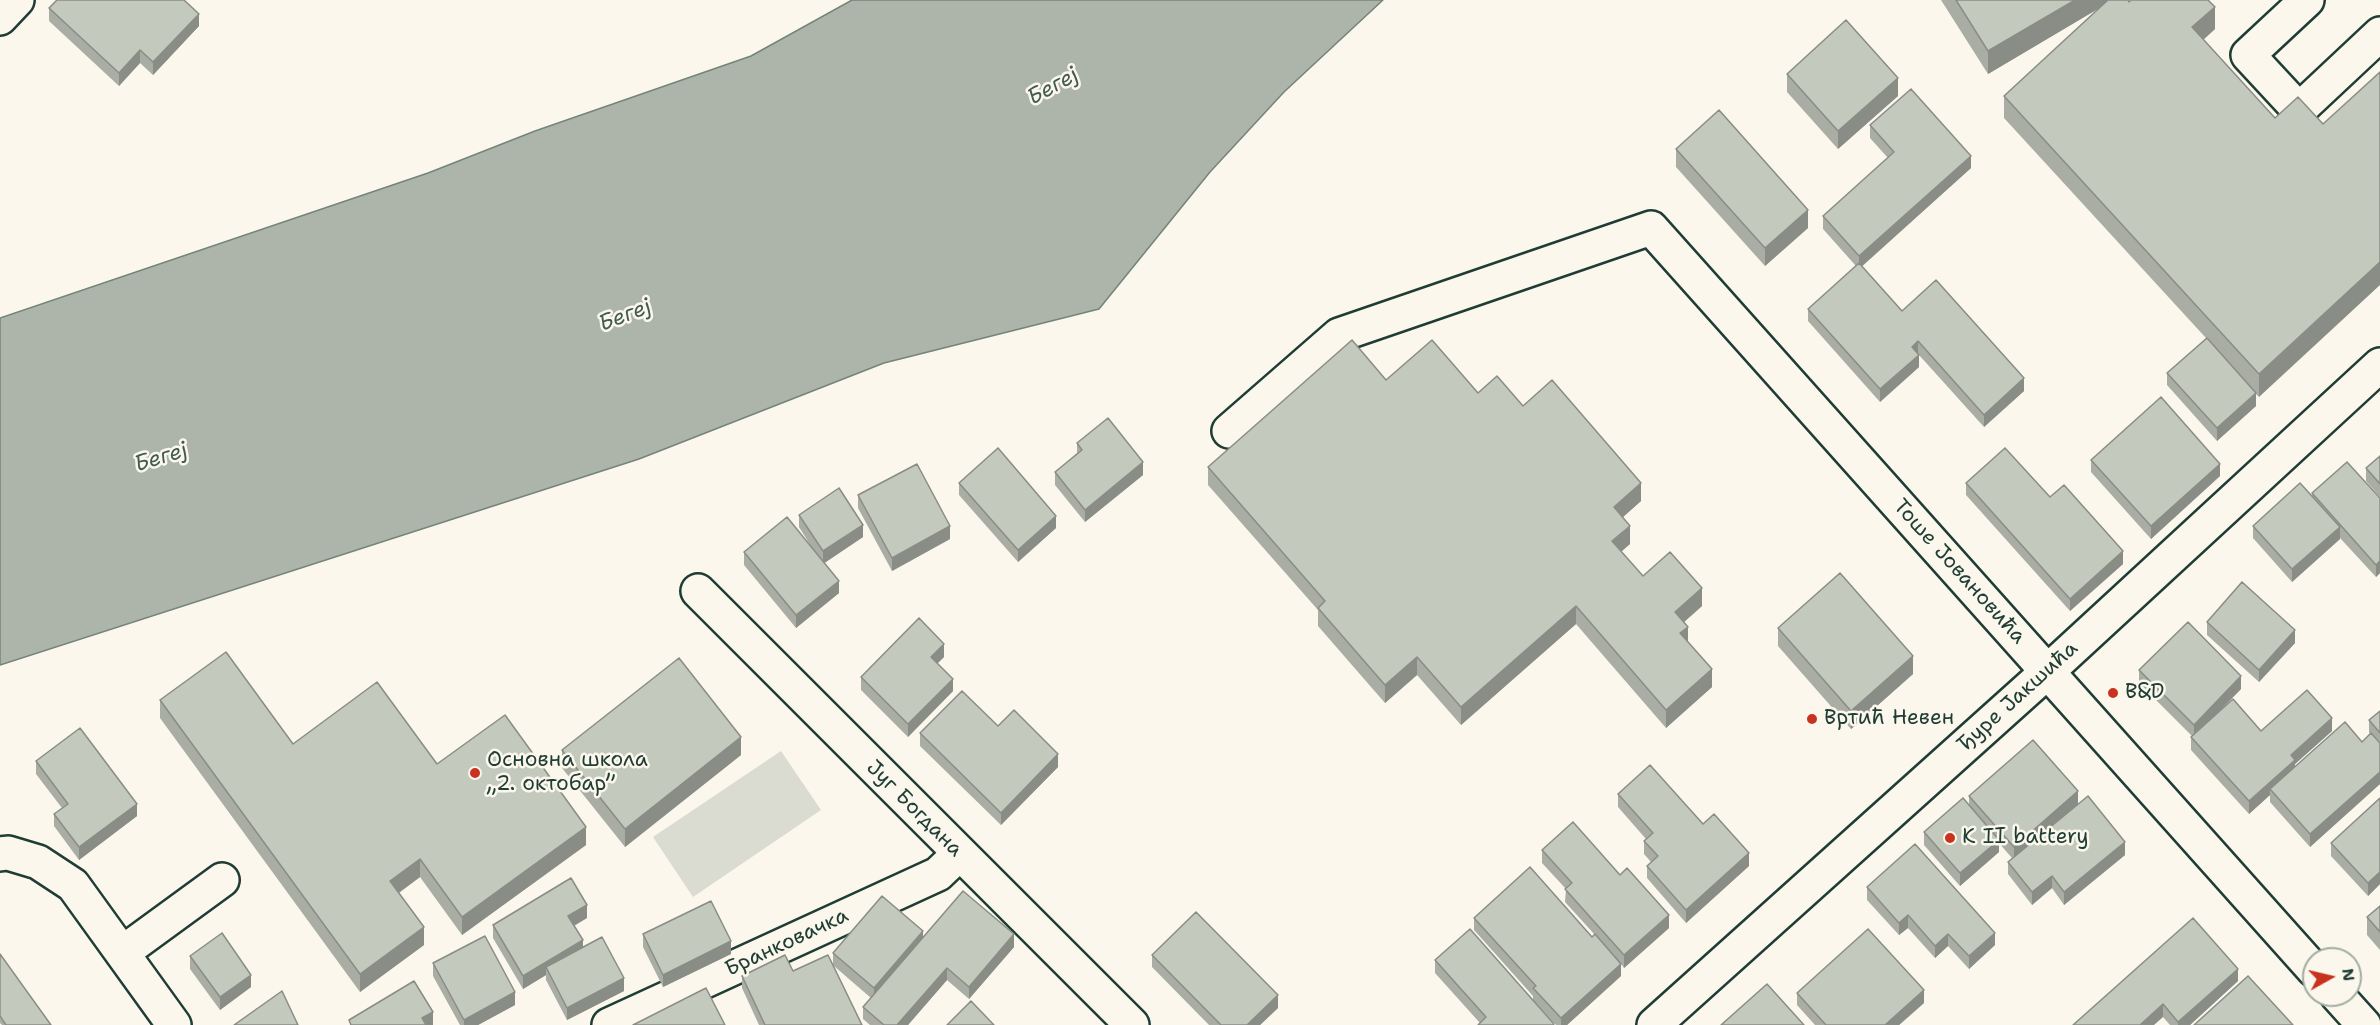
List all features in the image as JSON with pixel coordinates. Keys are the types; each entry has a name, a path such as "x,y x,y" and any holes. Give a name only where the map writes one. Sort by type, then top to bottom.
{"street":[{"path":"0,18 17,0"},
{"path":"2307,0 2248,55 2299,110 2380,34"},
{"name":"Тоше Јовановића","path":"1229,431 1339,335 1651,228 2302,957"},
{"name":"Ђуре Јакшића","path":"1654,1025 2047,672 2380,365"},
{"name":"Југ Богдана","path":"698,591 1132,1025"},
{"path":"0,854 8,853 38,862 73,885 174,1025"},
{"name":"Бранковачка","path":"609,1025 938,874 959,854"},
{"path":"122,953 222,880"},
{"path":"2348,1007 2364,1025"}],"shaded area":[{"path":"781,751 821,810 693,897 653,837"}],"water":[{"name":"Бегеј","path":"852,0 1383,0 1284,92 1210,172 1099,309 884,363 639,459 0,665 0,318 428,173 535,131 751,56"}],"building":[{"path":"57,0 184,0 199,14 153,62 140,50 119,73 49,8"},
{"path":"1956,0 2075,0 1988,51"},
{"path":"2108,0 2128,0 2129,2 2131,0 2208,0 2215,7 2192,27 2275,118 2298,97 2323,124 2380,72 2380,262 2259,374 2004,96"},
{"path":"1846,20 1898,78 1838,131 1787,74"},
{"path":"1911,89 1971,156 1859,256 1823,216 1894,152 1870,125"},
{"path":"1719,110 1808,210 1765,248 1676,149"},
{"path":"1859,263 1902,311 1936,280 2024,378 1984,415 1918,341 1912,347 1919,355 1880,389 1808,309"},
{"path":"2207,338 2256,393 2217,428 2167,373"},
{"path":"1352,340 1386,380 1432,340 1478,393 1497,376 1523,406 1552,380 1641,483 1614,507 1630,526 1612,541 1643,576 1670,552 1702,588 1675,612 1688,627 1680,633 1712,669 1666,710 1576,606 1461,707 1417,657 1385,685 1318,608 1325,601 1208,467"},
{"path":"2161,397 2220,464 2151,526 2091,460"},
{"path":"1108,418 1143,462 1085,510 1055,472 1082,450 1077,443"},
{"path":"998,448 1056,516 1018,550 959,483"},
{"path":"2005,448 2050,497 2064,485 2123,551 2070,599 1966,483"},
{"path":"2380,456 2380,484 2366,468"},
{"path":"2347,462 2380,498 2380,561 2376,565 2312,493"},
{"path":"917,464 950,526 892,558 858,495"},
{"path":"2300,483 2340,527 2292,569 2253,526"},
{"path":"839,488 863,525 823,551 799,515"},
{"path":"787,517 839,581 796,615 744,552"},
{"path":"1840,573 1913,656 1851,711 1778,628"},
{"path":"2242,582 2295,630 2259,670 2207,622"},
{"path":"919,618 944,644 931,657 953,679 908,724 861,677"},
{"path":"2188,622 2241,676 2194,725 2139,670"},
{"path":"226,652 293,744 377,682 437,764 505,715 586,827 462,917 420,859 390,881 424,927 360,974 160,700"},
{"path":"679,658 741,737 625,829 562,750"},
{"path":"2307,690 2332,718 2291,755 2295,760 2249,801 2191,737 2233,699 2261,731"},
{"path":"962,691 998,726 1014,710 1058,754 1001,813 920,733"},
{"path":"2380,711 2380,733 2369,720"},
{"path":"2345,722 2362,742 2371,733 2380,743 2380,772 2310,834 2270,789"},
{"path":"80,728 137,804 79,847 54,814 68,804 36,761"},
{"path":"2033,740 2078,791 2014,847 1969,796"},
{"path":"1650,765 1703,824 1714,814 1749,853 1686,910 1647,866 1658,856 1644,841 1653,833 1618,794"},
{"path":"2088,796 2125,842 2064,892 2052,876 2032,892 2008,862"},
{"path":"1963,798 1999,840 1960,873 1924,832"},
{"path":"2380,798 2380,872 2368,883 2331,843"},
{"path":"1573,822 1620,875 1627,868 1669,915 1624,955 1565,889 1572,883 1542,850"},
{"path":"1915,844 1995,933 1969,956 1948,934 1935,946 1908,915 1899,923 1867,887"},
{"path":"1530,867 1592,937 1595,934 1621,964 1561,1018 1533,988 1536,986 1474,918"},
{"path":"571,878 587,905 568,916 583,940 523,976 493,925"},
{"path":"963,891 1014,934 969,987 947,968 897,1025 884,1025 863,1007"},
{"path":"882,896 923,931 874,988 833,953"},
{"path":"711,901 731,941 663,975 643,934"},
{"path":"2380,906 2380,932 2367,917"},
{"path":"1196,912 1278,995 1247,1025 1221,1025 1152,955"},
{"path":"2193,918 2238,969 2178,1022 2163,1004 2140,1025 2073,1025"},
{"path":"1470,929 1553,1025 1478,1025 1486,1017 1435,960"},
{"path":"1868,929 1924,990 1885,1025 1826,1025 1797,993"},
{"path":"222,933 251,975 220,997 190,956"},
{"path":"485,936 515,992 464,1020 433,963"},
{"path":"602,937 624,978 567,1008 546,967"},
{"path":"0,954 51,1025 6,1025 0,1016"},
{"path":"785,955 793,971 828,955 862,1025 765,1025 742,976"},
{"path":"2248,976 2293,1025 2194,1025"},
{"path":"414,981 433,1012 422,1018 426,1025 351,1025 349,1020"},
{"path":"1767,984 1804,1025 1721,1025"},
{"path":"706,988 725,1025 633,1025"},
{"path":"282,991 298,1025 234,1025"},
{"path":"971,1001 994,1025 947,1025"}],"place":[{"name":"B&D","path":"2113,693"},
{"name":"Вртић Невен","path":"1812,719"},
{"name":"Основна школа „2. октобар”","path":"475,773"},
{"name":"K II battery","path":"1950,838"}]}
